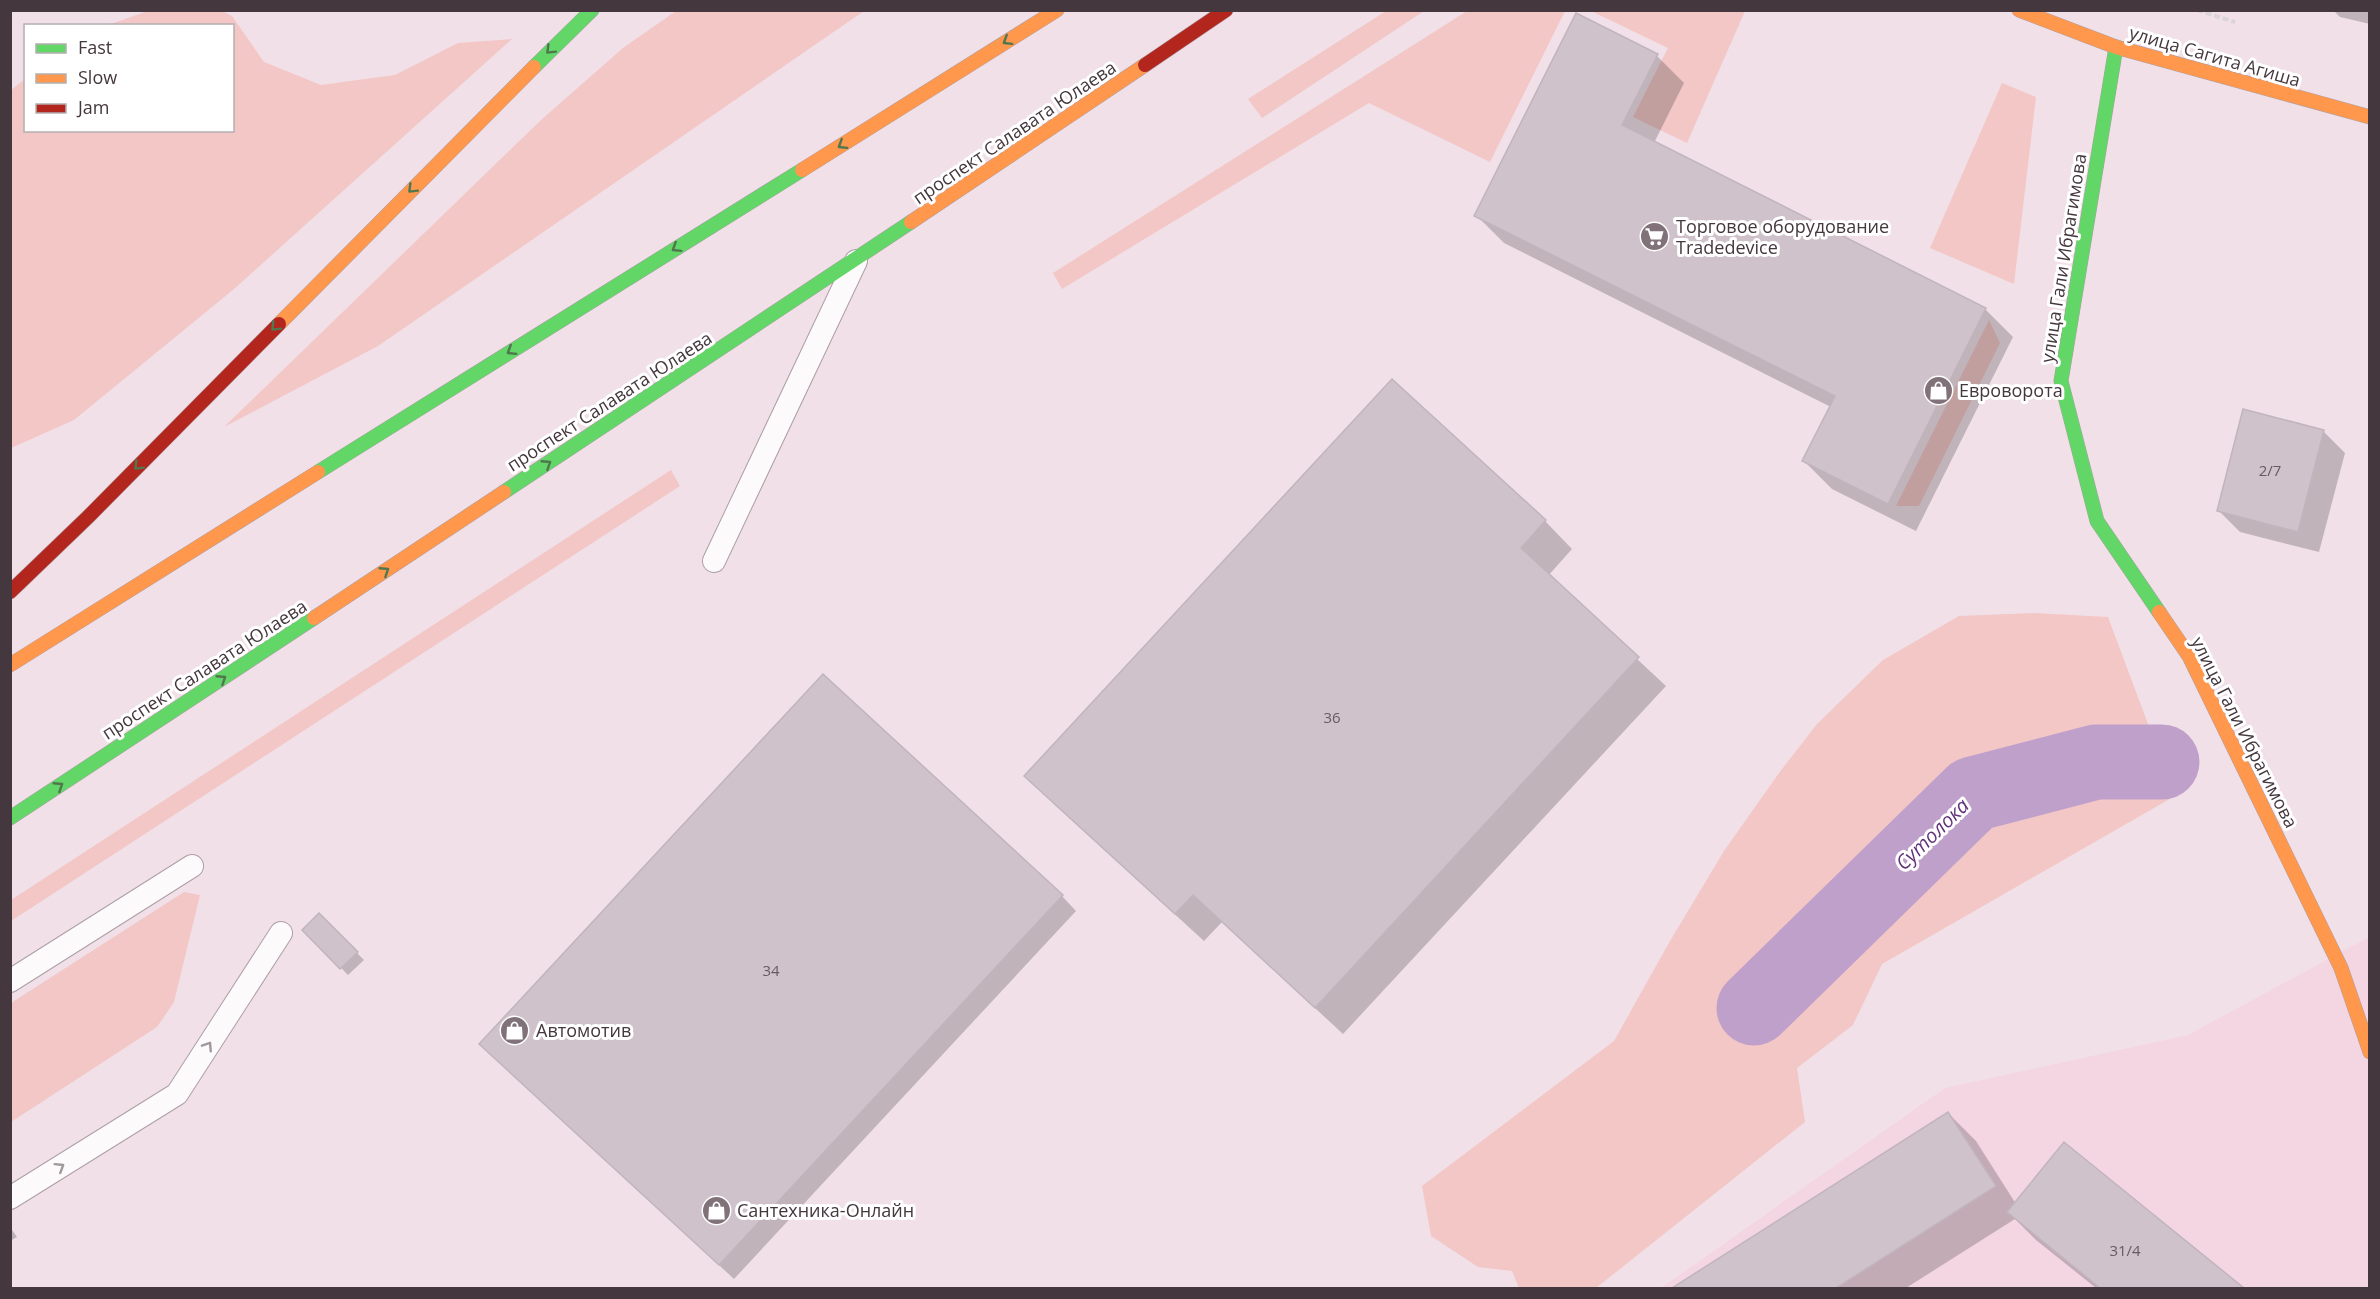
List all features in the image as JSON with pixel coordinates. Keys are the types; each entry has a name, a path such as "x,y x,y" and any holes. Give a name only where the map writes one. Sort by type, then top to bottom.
{"main road":[{"path":"10,592 88,517 592,10"},
{"path":"10,665 1057,10"},
{"name":"проспект Салавата Юлаева","path":"10,818 857,259 1226,10"},
{"name":"улица Сагита Агиша","path":"2019,10 2116,47 2370,117"},
{"name":"улица Гали Ибрагимова","path":"2116,47 2061,381 2097,520 2189,656 2342,968 2370,1053"}],"lane":[{"path":"714,561 857,259"},
{"path":"10,981 192,866"},
{"path":"10,1198 177,1094 281,933"}],"path":[{"path":"2197,10 2235,22"}],"shaded area":[{"path":"151,10 222,11 232,16 264,62 321,85 395,75 458,43 512,39 234,289 74,420 11,448 11,90 24,80 24,132 234,132 234,24 111,24"},
{"path":"676,11 864,11 378,346 224,427 541,120 623,48"},
{"path":"1386,11 1424,11 1262,118 1248,99"},
{"path":"1467,11 1565,11 1490,162 1369,103 1062,289 1053,273"},
{"path":"1591,11 1745,11 1687,143 1633,117 1668,48"},
{"path":"2002,83 2036,97 2014,284 1930,248"},
{"path":"1989,320 2000,343 1919,506 1896,506"},
{"path":"671,470 680,486 11,921 11,900"},
{"path":"2034,613 2108,617 2175,796 1882,964 1853,1025 1797,1068 1805,1122 1596,1288 1519,1288 1512,1271 1478,1267 1431,1236 1422,1186 1614,1041 1724,851 1817,724 1883,660 1959,616"},
{"path":"184,892 200,895 174,1002 157,1027 11,1122 11,1003"},
{"path":"2369,937 2369,1288 1661,1288 1945,1088 2188,1035"}],"building":[{"path":"1576,13 1658,54 1622,125 1986,308 1888,504 1802,461 1835,396 1474,216"},
{"path":"1392,379 1546,520 1521,548 1639,657 1315,1008 1193,895 1175,914 1024,776"},
{"path":"2243,409 2324,430 2298,532 2217,511"},
{"path":"823,674 1063,895 719,1265 479,1044"},
{"path":"319,913 358,952 340,969 302,930"},
{"path":"1948,1112 1996,1186 1836,1288 1672,1288"},
{"path":"2064,1142 2244,1288 2100,1288 2007,1212"}],"waterway":[{"name":"Сутолока","path":"1754,1008 1973,794 2096,762 2162,762"}],"traffic: fast":[{"path":"534,67 592,10"},
{"path":"2116,47 2061,381 2097,521 2159,612"},
{"path":"318,472 802,170"},
{"path":"504,492 911,222"},
{"path":"10,818 314,618"}],"traffic: slow":[{"path":"802,170 1057,10"},
{"path":"2019,10 2116,47 2370,117"},
{"path":"911,222 1145,65"},
{"path":"279,324 534,67"},
{"path":"10,665 318,472"},
{"path":"314,618 504,492"},
{"path":"2159,612 2189,656 2341,968 2370,1052"}],"traffic: jam":[{"path":"1145,65 1226,10"},
{"path":"10,592 88,517 279,324"}],"place":[{"name":"Торговое оборудование Tradedevice","path":"1655,236"},
{"name":"Евроворота","path":"1938,390"},
{"name":"Автомотив","path":"515,1030"},
{"name":"Сантехника-Онлайн","path":"716,1210"}]}
